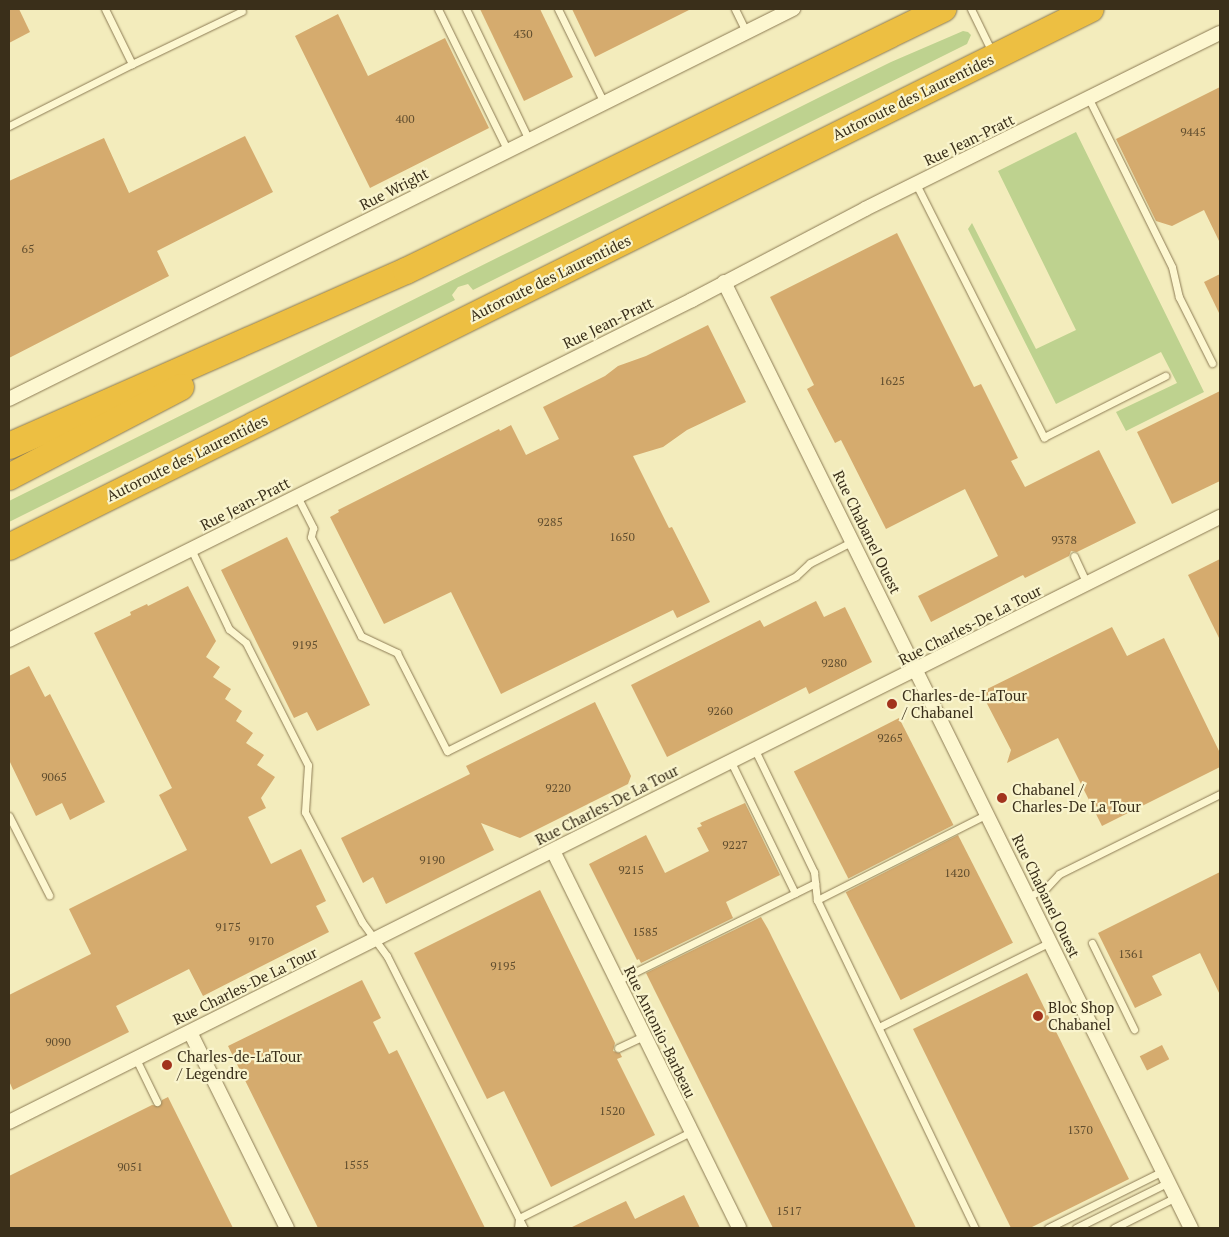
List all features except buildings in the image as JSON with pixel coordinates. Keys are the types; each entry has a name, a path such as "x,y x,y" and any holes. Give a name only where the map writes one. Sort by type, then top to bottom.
{"highway":[{"path":"9,477 406,270 943,9"},
{"name":"Autoroute des Laurentides","path":"9,547 1091,9"},
{"path":"9,446 406,270"}],"street":[{"name":"Rue Wright","path":"9,400 794,9"},
{"name":"Rue Jean-Pratt","path":"9,640 1220,33"},
{"name":"Rue Chabanel Ouest","path":"724,282 1191,1228"},
{"name":"Rue Charles-De La Tour","path":"9,1122 1220,518"},
{"name":"Rue Antonio-Barbeau","path":"552,851 739,1228"},
{"path":"190,1032 287,1228"}],"lane":[{"path":"105,9 132,64"},
{"path":"438,9 508,151"},
{"path":"466,9 529,140"},
{"path":"558,9 604,103"},
{"path":"735,9 746,32"},
{"path":"970,9 994,57"},
{"path":"9,126 242,10"},
{"path":"1088,99 1172,267 1179,296 1212,363"},
{"path":"916,184 1044,437 1165,376"},
{"path":"297,496 313,528 311,537 361,636 398,653 447,751 796,576 810,563 853,541"},
{"path":"191,549 229,629 246,643 308,765 305,812 362,922 387,956 524,1228"},
{"path":"1074,556 1087,584"},
{"path":"755,750 814,872 817,900 975,1228"},
{"path":"731,762 795,893"},
{"path":"1028,897 1046,888 1059,874 1220,794"},
{"path":"817,900 987,814"},
{"path":"9,816 48,895"},
{"path":"617,981 815,883"},
{"path":"879,1027 1050,942"},
{"path":"1092,943 1134,1029"},
{"path":"618,1048 644,1036"},
{"path":"136,1059 157,1102"},
{"path":"519,1218 691,1132"},
{"path":"1048,1228 1166,1177"},
{"path":"1076,1228 1166,1177"},
{"path":"1114,1228 1176,1197"},
{"path":"518,1228 519,1218"}],"green space":[{"path":"963,31 971,35 967,44 473,290 468,284 458,287 452,295 455,300 9,522 9,501 891,62"},
{"path":"1076,132 1204,392 1126,431 1116,412 1177,383 1161,352 1056,404 968,229 972,223 1036,349 1076,330 998,171"}],"place":[{"name":"Charles-de-LaTour / Chabanel","path":"892,704"},
{"name":"Chabanel / Charles-De La Tour","path":"1002,798"},
{"name":"Bloc Shop Chabanel","path":"1038,1016"},
{"name":"Charles-de-LaTour / Legendre","path":"167,1065"}]}
